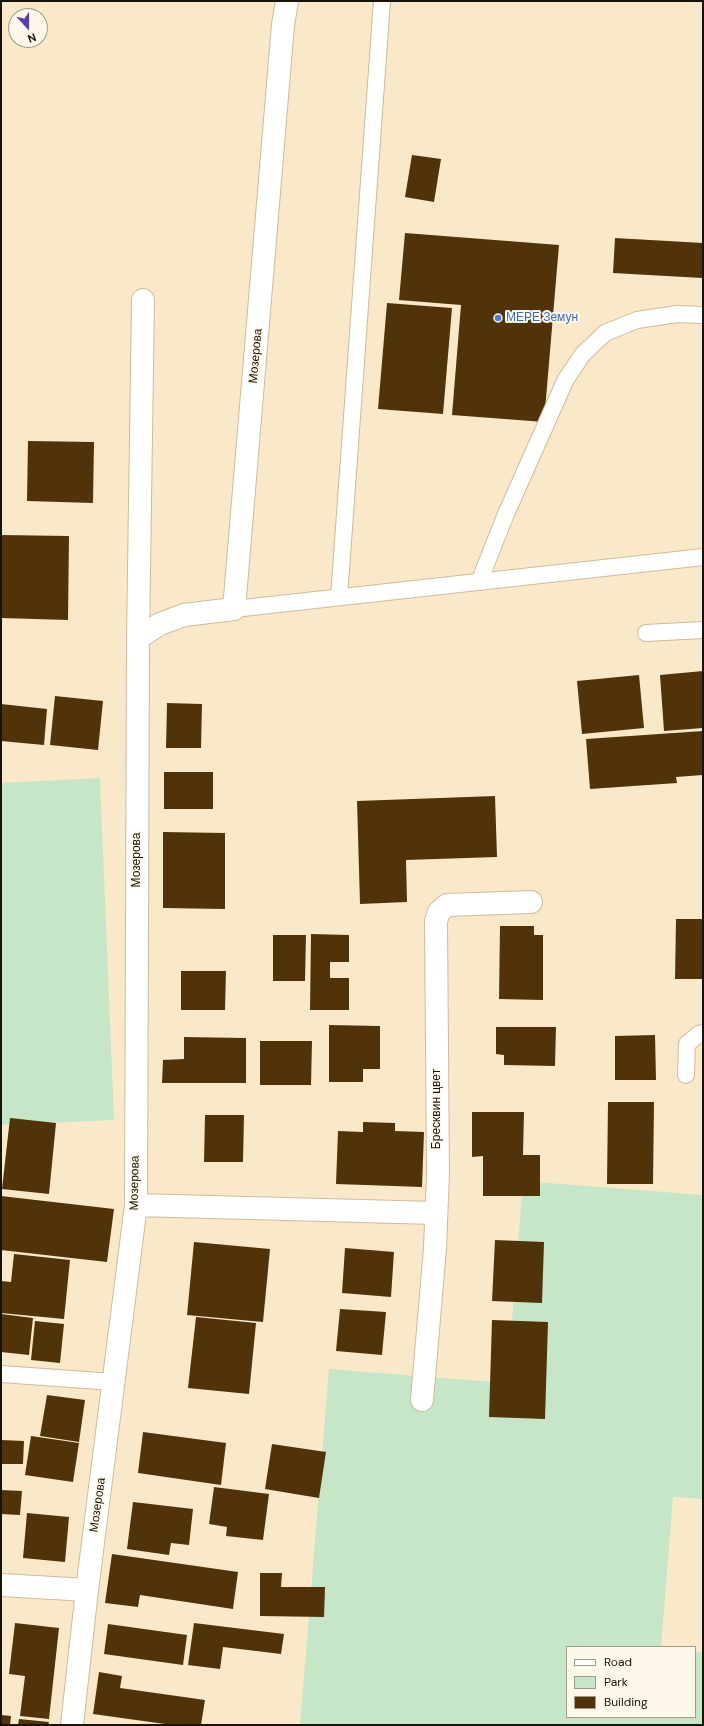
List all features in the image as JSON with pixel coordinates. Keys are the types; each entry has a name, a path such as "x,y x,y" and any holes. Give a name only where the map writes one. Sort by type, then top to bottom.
{"street":[{"name":"Мозерова","path":"234,609 282,40 287,1"},
{"name":"Мозерова","path":"72,1725 87,1590 136,1205 138,638 143,300"},
{"path":"138,638 160,624 184,615 234,609"},
{"name":"Бресквин цвет","path":"422,1400 436,1213 438,1166 436,921 439,912 447,906 531,902"},
{"path":"136,1205 436,1213"},
{"path":"1,1585 87,1590"}],"lane":[{"path":"339,597 382,1"},
{"path":"479,582 506,514 566,379 583,354 605,333 637,320 677,314 703,315"},
{"path":"234,609 703,557"},
{"path":"646,633 703,630"},
{"path":"686,1075 687,1044 699,1034 703,1033"},
{"path":"1,1374 114,1382"}],"green space":[{"path":"100,778 114,1120 1,1125 1,783"},
{"path":"523,1181 703,1195 703,1499 673,1497 661,1646 566,1646 566,1718 696,1718 696,1652 703,1653 703,1725 300,1725 329,1369 507,1383"}],"building":[{"path":"412,155 441,159 434,202 405,197"},
{"path":"405,233 559,245 544,422 452,415 461,305 399,300"},
{"path":"615,238 703,243 702,278 613,273"},
{"path":"387,303 452,308 443,414 378,409"},
{"path":"28,441 94,442 93,503 27,501"},
{"path":"1,535 69,536 68,620 1,618"},
{"path":"703,671 703,728 664,731 660,675"},
{"path":"639,675 644,728 582,734 577,681"},
{"path":"55,696 103,701 98,750 50,745"},
{"path":"167,703 202,704 201,748 166,748"},
{"path":"1,704 47,709 44,745 1,741"},
{"path":"703,731 703,775 676,777 677,783 590,789 586,739"},
{"path":"164,772 213,772 213,809 164,809"},
{"path":"495,796 497,857 406,860 407,902 360,904 357,801"},
{"path":"163,832 225,833 225,909 163,908"},
{"path":"676,919 703,919 703,979 675,979"},
{"path":"500,926 534,926 534,935 543,935 543,1000 499,999"},
{"path":"311,934 349,935 349,962 330,962 330,978 349,978 349,1010 310,1010"},
{"path":"273,935 306,935 305,981 273,981"},
{"path":"181,971 226,971 225,1010 181,1010"},
{"path":"329,1025 380,1026 380,1069 363,1069 363,1082 329,1082"},
{"path":"496,1027 556,1027 555,1066 504,1065 504,1055 496,1054"},
{"path":"655,1035 656,1080 615,1080 615,1036"},
{"path":"184,1037 246,1038 246,1083 162,1083 163,1060 184,1059"},
{"path":"260,1041 312,1041 311,1085 260,1085"},
{"path":"608,1102 654,1102 653,1184 607,1184"},
{"path":"472,1112 524,1112 523,1155 540,1155 540,1196 483,1196 483,1156 472,1157"},
{"path":"205,1115 244,1115 243,1162 204,1162"},
{"path":"10,1118 56,1123 49,1194 2,1189"},
{"path":"363,1122 395,1123 395,1131 424,1132 422,1187 336,1184 338,1131 363,1132"},
{"path":"1,1196 114,1209 107,1262 1,1250"},
{"path":"495,1240 544,1242 542,1303 492,1301"},
{"path":"194,1242 270,1249 263,1322 187,1315"},
{"path":"345,1248 394,1252 391,1297 342,1293"},
{"path":"14,1254 70,1260 64,1319 1,1313 1,1281 11,1282"},
{"path":"340,1309 386,1312 382,1355 336,1351"},
{"path":"1,1314 33,1318 29,1355 1,1352"},
{"path":"196,1317 256,1323 249,1394 188,1388"},
{"path":"492,1320 548,1322 545,1419 489,1417"},
{"path":"35,1321 64,1324 60,1363 31,1360"},
{"path":"47,1395 85,1400 79,1442 40,1436"},
{"path":"143,1432 226,1443 221,1485 138,1473"},
{"path":"31,1436 79,1443 73,1482 25,1475"},
{"path":"1,1440 24,1441 23,1464 1,1464"},
{"path":"272,1444 326,1452 319,1498 265,1489"},
{"path":"214,1487 269,1494 263,1540 226,1536 227,1527 209,1524"},
{"path":"1,1490 22,1491 20,1515 1,1514"},
{"path":"133,1502 193,1509 189,1545 171,1543 169,1555 127,1549"},
{"path":"27,1513 69,1517 65,1562 23,1558"},
{"path":"112,1554 238,1572 233,1609 140,1595 138,1607 105,1603"},
{"path":"260,1573 282,1573 281,1587 325,1587 324,1617 260,1616"},
{"path":"15,1623 59,1628 49,1719 20,1716 25,1676 9,1674"},
{"path":"194,1623 284,1634 281,1654 223,1647 220,1669 188,1665"},
{"path":"108,1624 187,1635 183,1665 104,1654"},
{"path":"99,1672 122,1676 120,1688 205,1700 201,1725 172,1725 93,1714"},
{"path":"1,1715 11,1716 10,1725 1,1725"},
{"path":"19,1719 49,1722 48,1725 18,1725"}],"place":[{"name":"МЕРЕ Земун","path":"498,318"}]}
